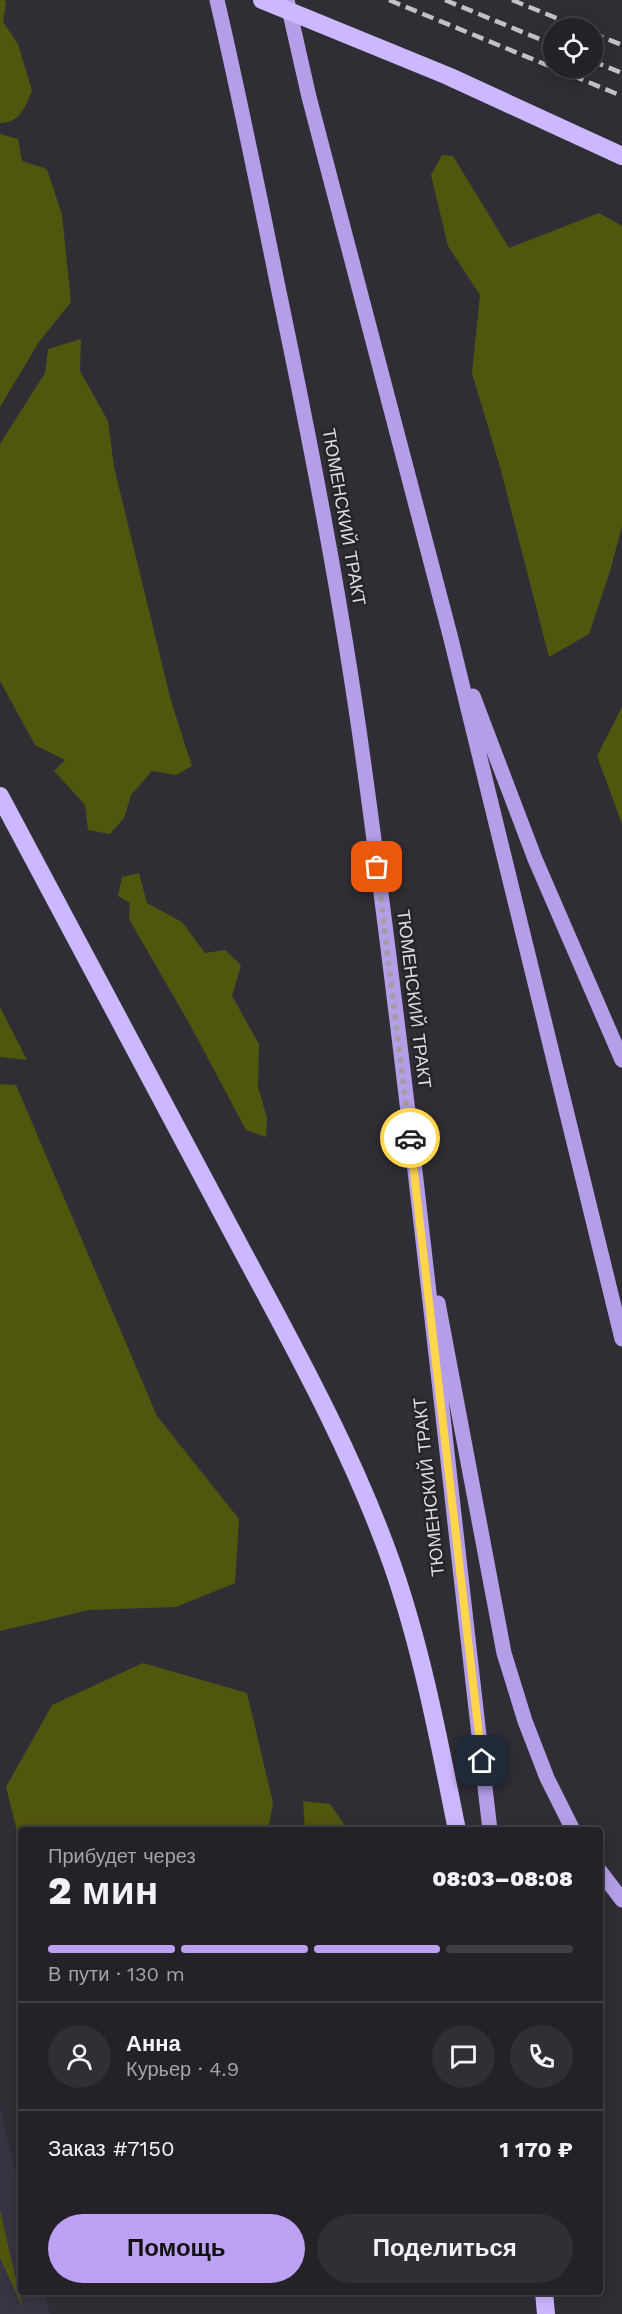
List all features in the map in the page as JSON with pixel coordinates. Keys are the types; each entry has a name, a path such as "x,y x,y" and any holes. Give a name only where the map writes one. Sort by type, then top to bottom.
{"highway":[{"path":"262,0 448,76 622,156"},
{"path":"0,796 300,1359 351,1466 392,1564 414,1639 432,1708 456,1827"},
{"path":"544,2295 546,2314"}],"main road":[{"name":"ТЮМЕНСКИЙ ТРАКТ","path":"217,0 234,73 327,535 364,767 415,1179 490,1827"},
{"path":"287,0 309,97 450,635 622,1338"},
{"path":"450,635 535,859 622,1060"},
{"path":"415,1179 504,1653 543,1769 572,1827"},
{"path":"603,1875 622,1900"}],"shaded area":[{"path":"0,2108 18,2182 18,2295 46,2295 50,2314 0,2314"}],"green space":[{"path":"0,0 6,3 3,22 18,44 32,91 17,117 0,123"},
{"path":"0,134 18,139 22,161 47,169 62,215 71,302 39,342 0,407"},
{"path":"442,155 453,156 509,248 599,213 622,226 622,526 589,634 549,657 500,467 472,373 480,295 448,246 431,175"},
{"path":"81,339 80,371 108,421 114,467 171,701 192,766 176,775 152,771 131,795 124,818 110,834 88,830 85,805 54,771 65,760 35,745 0,681 0,444 45,373 48,349"},
{"path":"622,707 622,824 597,756"},
{"path":"139,873 147,903 182,922 205,953 225,950 241,965 232,996 259,1044 258,1087 267,1118 266,1137 246,1130 189,1023 129,919 130,903 118,896 122,877"},
{"path":"0,1007 27,1060 0,1057"},
{"path":"0,1084 16,1085 157,1416 239,1519 235,1583 176,1607 89,1610 0,1631"},
{"path":"143,1663 247,1693 273,1803 269,1827 18,1827 18,1835 6,1787 52,1705"},
{"path":"303,1801 330,1804 346,1827 305,1827"},
{"path":"0,2210 22,2306 0,2258"}],"railway":[{"path":"389,0 622,96"},
{"path":"445,0 543,40"},
{"path":"512,0 556,18"},
{"path":"603,37 622,45"},
{"path":"603,65 622,73"}],"way so far":[{"path":"377,867 410,1138"}],"route":[{"path":"410,1138 482,1761"}]}
